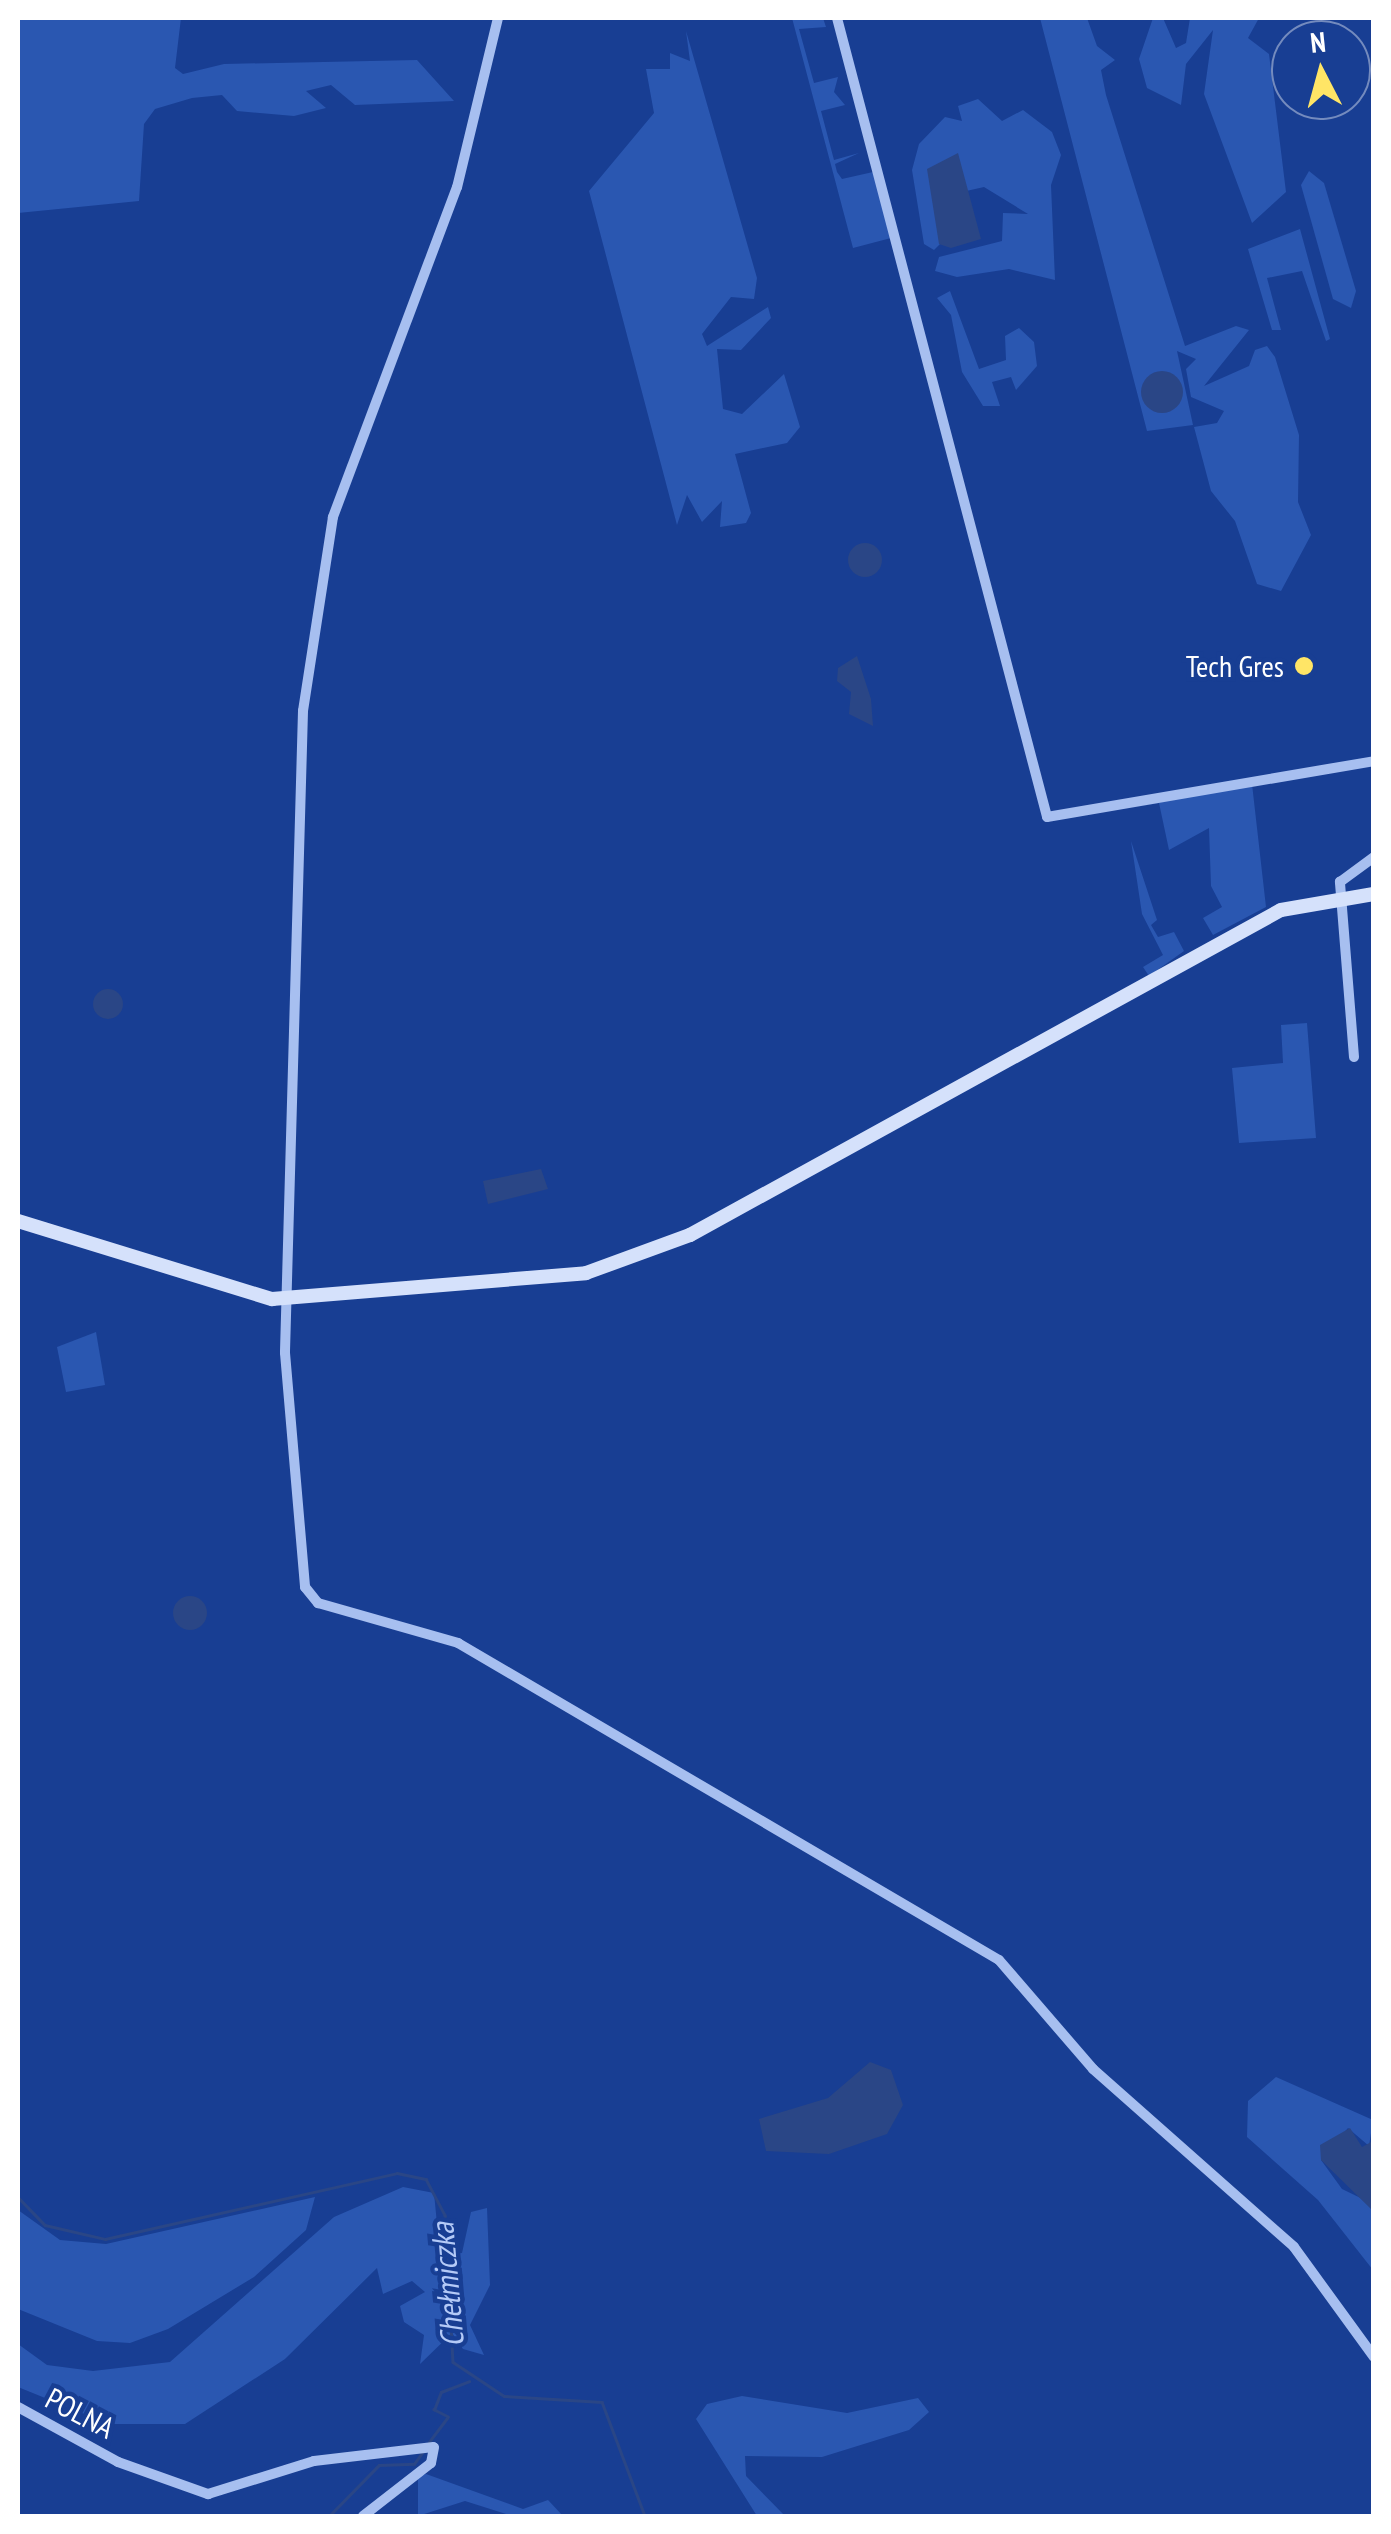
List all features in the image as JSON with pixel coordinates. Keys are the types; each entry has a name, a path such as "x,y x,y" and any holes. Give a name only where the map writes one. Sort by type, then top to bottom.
{"main road":[{"path":"18,1222 285,1300 552,1280 644,1256 1282,910 1342,895 1374,894"}],"street":[{"path":"498,18 457,187 333,517 302,730 285,1300 299,1557 312,1598 458,1643 1000,1960 1093,2069 1294,2247 1374,2357"},
{"path":"837,18 1048,817 1374,761"},
{"path":"1354,1057 1342,876 1374,857"},
{"name":"POLNA","path":"18,2408 118,2462 217,2494 314,2462 430,2446 434,2460 363,2516"}],"shaded area":[{"path":"18,18 181,18 175,68 183,74 224,64 417,60 454,101 355,105 331,85 306,91 326,108 294,116 237,111 222,95 192,98 155,109 144,124 139,201 18,213"},
{"path":"792,18 823,18 826,27 799,29 814,83 838,77 834,92 845,105 821,111 834,160 859,153 835,164 837,172 842,179 873,172 891,238 853,248"},
{"path":"1040,18 1087,18 1097,46 1115,60 1101,70 1106,95 1185,346 1236,326 1249,330 1204,386 1249,366 1255,350 1267,346 1275,357 1299,435 1298,502 1311,535 1281,591 1257,584 1235,521 1211,491 1194,427 1217,423 1224,411 1191,397 1186,369 1196,359 1177,351 1193,425 1147,431"},
{"path":"1153,18 1163,18 1176,48 1186,43 1190,18 1259,18 1248,38 1269,54 1271,120 1277,120 1286,192 1252,223 1204,94 1213,30 1186,64 1181,105 1147,88 1139,59"},
{"path":"686,31 757,278 754,299 731,297 702,334 707,346 768,307 771,318 741,350 717,349 723,409 742,414 784,374 800,427 787,443 735,454 751,513 746,523 720,527 722,501 702,522 687,495 677,525 589,191 654,113 646,69 670,69 670,53 690,61"},
{"path":"978,99 1002,121 1023,110 1052,132 1061,155 1051,185 1055,280 1009,269 957,277 935,271 939,257 1002,241 1003,213 1028,214 984,187 953,194 948,236 934,250 924,244 912,170 919,144 945,117 962,121 958,106"},
{"path":"958,153 981,239 951,248 939,244 927,169"},
{"path":"1309,171 1324,183 1356,291 1351,308 1333,299 1301,185"},
{"path":"1300,229 1330,339 1326,341 1302,271 1267,278 1281,330 1272,330 1248,249"},
{"path":"950,291 979,369 1006,360 1005,336 1019,328 1034,342 1037,366 1016,390 1011,377 992,382 1000,406 983,406 962,372 951,315 937,298"},
{"path":"1162,371 1177,377 1183,392 1177,407 1162,413 1147,407 1141,392 1147,377"},
{"path":"865,543 877,548 882,560 877,572 865,577 853,572 848,560 853,548"},
{"path":"857,656 871,699 873,726 849,714 851,692 837,681 838,668"},
{"path":"1252,784 1266,907 1213,935 1203,918 1222,907 1211,886 1209,828 1169,850 1159,803 1136,807"},
{"path":"1131,841 1157,920 1151,925 1158,937 1174,932 1184,951 1149,976 1143,967 1163,955 1142,914"},
{"path":"108,989 119,993 123,1004 119,1015 108,1019 97,1015 93,1004 97,993"},
{"path":"1307,1023 1316,1138 1239,1143 1232,1068 1283,1063 1281,1025"},
{"path":"541,1169 548,1189 488,1204 483,1181"},
{"path":"96,1332 105,1385 66,1392 57,1347"},
{"path":"190,1596 202,1601 207,1613 202,1625 190,1630 178,1625 173,1613 178,1601"},
{"path":"870,2062 891,2070 903,2105 887,2134 829,2154 766,2151 759,2119 828,2098"},
{"path":"1276,2077 1373,2120 1369,2146 1348,2128 1321,2160 1342,2189 1373,2204 1373,2270 1318,2200 1247,2137 1248,2101"},
{"path":"1350,2128 1362,2147 1373,2141 1371,2209 1321,2160 1320,2145"},
{"path":"403,2187 434,2193 440,2255 462,2253 471,2212 487,2208 490,2285 470,2325 484,2355 463,2349 452,2333 420,2364 424,2335 404,2322 400,2306 425,2292 412,2281 383,2294 377,2268 285,2359 185,2424 109,2424 18,2387 18,2344 47,2365 93,2371 170,2362 334,2217"},
{"path":"315,2197 306,2230 254,2277 168,2329 130,2343 97,2341 18,2309 18,2210 60,2240 106,2244"},
{"path":"742,2396 847,2413 918,2398 929,2412 909,2430 822,2457 745,2456 746,2476 785,2516 757,2516 696,2419 707,2404"},
{"path":"426,2474 523,2509 548,2500 563,2516 512,2516 465,2501 418,2516 418,2476"}],"waterway":[{"name":"Chełmiczka","path":"18,2197 45,2225 105,2239 397,2173 426,2179 445,2215 453,2362 504,2396 602,2402 645,2516"},
{"path":"429,2442 448,2417 434,2410 441,2392 469,2381"},
{"path":"329,2516 379,2465 414,2464 422,2453"}],"place":[{"name":"Tech Gres","path":"1304,666"}]}
